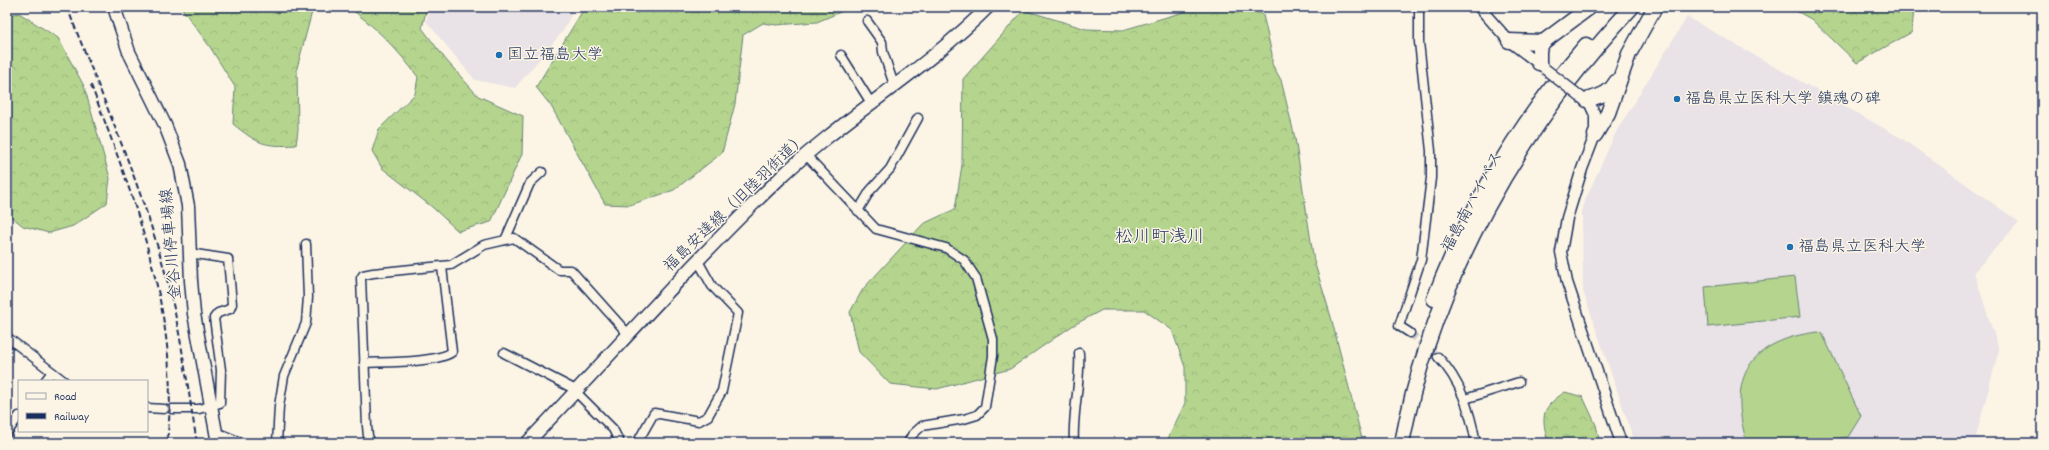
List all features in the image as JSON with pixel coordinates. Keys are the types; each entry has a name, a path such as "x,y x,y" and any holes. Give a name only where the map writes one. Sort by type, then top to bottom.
{"highway":[{"path":"1542,66 1539,50 1543,42 1590,7"},
{"name":"福島南バイパス","path":"1393,443 1415,352 1445,270 1467,221 1490,180 1542,99 1566,67 1619,7"},
{"name":"福島南バイパス","path":"1402,443 1408,409 1427,346 1446,293 1469,240 1496,189 1561,90 1632,7"},
{"path":"1585,99 1606,94 1613,88 1629,54 1655,7"},
{"path":"1509,41 1543,42"},
{"path":"1595,135 1608,113 1629,54"}],"main road":[{"name":"金谷川停車場線","path":"114,7 128,52 176,150 187,198 189,253 194,314 217,437"},
{"name":"福島安達線（旧陸羽街道）","path":"527,443 576,392 628,334 779,179 806,155 871,103 962,34 988,7"}],"street":[{"path":"1410,333 1399,326 1421,260 1431,178 1431,151 1419,42 1419,7"},
{"path":"1479,7 1509,41 1585,99 1595,115 1595,135 1582,169 1567,218 1561,252 1566,282 1622,443"},
{"path":"867,21 882,42 883,52 894,85"},
{"path":"841,55 871,103"},
{"path":"858,211 870,191 890,169 918,118"},
{"path":"806,155 876,229 946,248 964,260 976,278 991,330 993,356 985,407 977,415 964,419 922,426 912,435 908,443"},
{"path":"506,238 530,183 542,172"},
{"path":"371,443 368,436 367,426 364,363 361,278 363,275 451,265 484,244 506,238 514,238 521,241 546,262 559,270 571,270 628,334"},
{"path":"277,443 279,406 284,376 306,323 308,298 306,244"},
{"path":"148,408 199,408 220,403 220,370 214,318 218,313 230,309 232,304 230,264 228,259 221,257 189,253"},
{"path":"637,443 654,413 699,421 708,416 722,391 738,313 712,286 698,261"},
{"path":"364,363 432,358 447,356 452,352 442,267"},
{"path":"7,337 63,380"},
{"path":"504,353 572,388 614,429 620,443"},
{"path":"1074,443 1075,400 1080,368 1080,353"},
{"path":"1438,357 1450,369 1465,400 1476,443"},
{"path":"46,380 52,372"},
{"path":"1465,400 1520,382"},
{"path":"7,433 18,417"},
{"path":"217,437 243,443"}],"shaded area":[{"name":"国立福島大学","path":"431,7 575,7 563,31 515,88 475,80 426,21"},
{"name":"福島県立医科大学","path":"1687,17 1901,138 2019,222 1974,272 1999,350 1976,436 1994,443 1635,443 1583,291 1582,207 1616,132"}],"green space":[{"path":"182,7 315,7 313,8 297,68 298,130 296,145 269,145 262,143 255,140 233,124 235,87 210,47"},
{"path":"348,7 427,7 422,28 446,60 478,96 523,116 522,154 491,222 458,231 432,207 382,168 372,151 379,129 415,94 418,77 386,39 368,22"},
{"path":"585,7 846,7 845,10 817,22 776,25 763,23 743,35 735,104 722,153 674,190 630,205 605,204 551,106 536,87"},
{"path":"1210,7 1249,7 1263,15 1272,54 1272,64 1281,80 1295,138 1314,261 1331,317 1363,443 1166,443 1185,403 1185,367 1172,330 1144,310 1102,310 1072,326 1010,369 937,389 890,384 859,352 850,312 863,289 923,224 955,209 962,165 963,79 1024,10 1086,29 1123,30 1187,11"},
{"path":"1789,7 1914,7 1912,32 1857,63 1811,19"},
{"path":"19,13 58,38 84,86 110,178 107,203 73,226 49,233 23,226 7,213 7,15"},
{"path":"1795,277 1800,317 1708,327 1705,287"},
{"path":"1818,332 1822,333 1861,416 1848,437 1795,443 1747,443 1741,420 1740,399 1742,381 1749,366 1760,353 1775,344 1794,336"},
{"path":"1565,392 1583,397 1596,425 1600,443 1548,443 1544,425 1545,413 1551,403"}],"tunnel":[{"path":"1410,333 1438,357"}],"railway":[{"path":"67,7 130,167 163,265 179,331 197,443"},
{"path":"91,85 138,215 151,260 161,305 168,350 170,396 167,443"}],"place":[{"name":"国立福島大学","path":"499,55"},
{"name":"福島県立医科大学 鎮魂の碑","path":"1677,99"},
{"name":"福島県立医科大学","path":"1790,247"}],"district":[{"name":"松川町浅川","path":"1160,238"}]}
